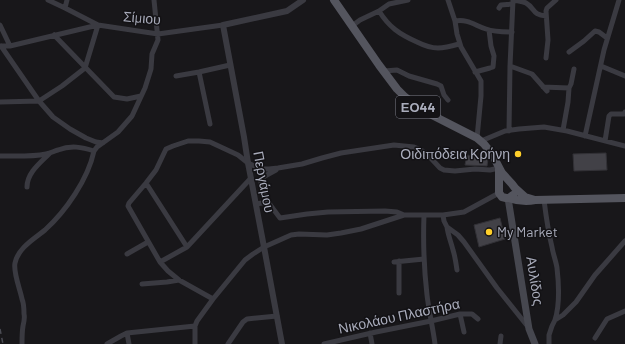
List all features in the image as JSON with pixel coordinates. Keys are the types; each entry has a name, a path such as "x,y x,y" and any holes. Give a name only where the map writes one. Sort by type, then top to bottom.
{"main road":[{"name":"ΕΟ44","path":"334,0 397,89 412,103 424,111 479,139 492,154 504,176 513,185"},
{"path":"500,168 499,189 502,197 525,201 625,198"},
{"path":"499,189 503,182 506,182 513,185 526,197 540,200"},
{"path":"509,198 514,193 513,185"},
{"name":"Αυλίδος","path":"509,198 529,329 535,344"}],"street":[{"path":"0,102 39,101 62,86 85,68 98,25 48,0"},
{"path":"66,8 67,0"},
{"path":"22,344 25,316 15,264 21,251 26,245 44,230 72,198 81,184 97,147 118,132 132,116 149,75 152,54 158,40 154,0"},
{"name":"Σίμιου","path":"1,46 10,46 98,25 158,34 223,25 287,11 303,0"},
{"path":"352,26 389,4 408,0"},
{"path":"448,0 455,21 459,44 480,81 481,87 478,127 479,139 510,130 534,127 563,130 625,146"},
{"path":"546,58 548,40 546,16 547,8 556,0"},
{"path":"585,136 607,38 619,0"},
{"path":"499,8 501,5 512,1 526,3 536,13 546,16"},
{"path":"510,130 512,1"},
{"path":"379,11 390,26 398,33 426,46 441,48 459,44"},
{"path":"455,21 467,21 490,30 512,32"},
{"path":"0,25 10,46"},
{"name":"Περγάμου","path":"223,25 244,137 250,178 282,344"},
{"path":"475,72 493,67 494,56 491,46 490,30"},
{"path":"569,52 595,31 607,38"},
{"path":"54,36 114,96 127,99 141,96"},
{"path":"1,46 39,101 53,117 86,138 103,143"},
{"path":"176,76 230,65"},
{"path":"510,66 532,74 545,89 569,88"},
{"path":"601,66 625,76"},
{"path":"563,130 569,88 574,69"},
{"path":"384,71 397,70 409,76 437,84 441,86 444,95 448,100"},
{"path":"200,72 210,124"},
{"path":"605,140 609,116 611,114 624,114 625,112"},
{"path":"213,299 180,280 168,271 160,262 128,206 128,203 156,170 166,149 188,141 210,142 238,156 248,164 261,169 270,170 302,164 341,153 394,145 414,147 421,150 444,170 490,170 500,168"},
{"path":"0,156 49,154 65,147 73,146 94,151"},
{"path":"27,187 27,182 32,172 49,154"},
{"path":"278,168 261,179 261,184 268,202 280,218 335,212 385,211 397,212 404,215"},
{"path":"160,262 187,246 250,178"},
{"path":"146,183 187,246"},
{"path":"194,344 195,326 197,321 245,260 264,247 290,235 308,233 328,235 341,233 361,229 404,215 442,215 464,212 499,189"},
{"path":"540,200 547,224 558,276 557,313 552,326 549,344"},
{"path":"256,204 268,202"},
{"path":"424,215 424,259 427,296 435,344"},
{"path":"442,215 453,248 457,270"},
{"path":"447,227 464,242 529,329"},
{"path":"555,320 563,315 576,302 595,275 625,241"},
{"path":"127,254 148,242"},
{"path":"399,293 396,262 424,259"},
{"path":"142,284 180,280"},
{"path":"595,338 607,319 625,310"},
{"path":"460,314 464,332"},
{"name":"Νικολάου Πλαστήρα","path":"324,344 460,314 472,314 478,319"},
{"path":"228,344 243,322 247,319 277,316"},
{"path":"107,344 127,333 195,326"},
{"path":"127,333 130,344"},
{"path":"370,333 372,344"},
{"path":"500,336 500,344"}],"building":[{"path":"606,153 607,170 574,171 573,154"},
{"path":"467,155 488,159 487,166 465,165"},
{"name":"My Market","path":"500,218 505,239 479,247 474,225"}],"railway":[{"path":"0,329 3,344"}],"place":[{"name":"Οιδιπόδεια Κρήνη","path":"518,154"},
{"name":"My Market","path":"489,232"}]}
